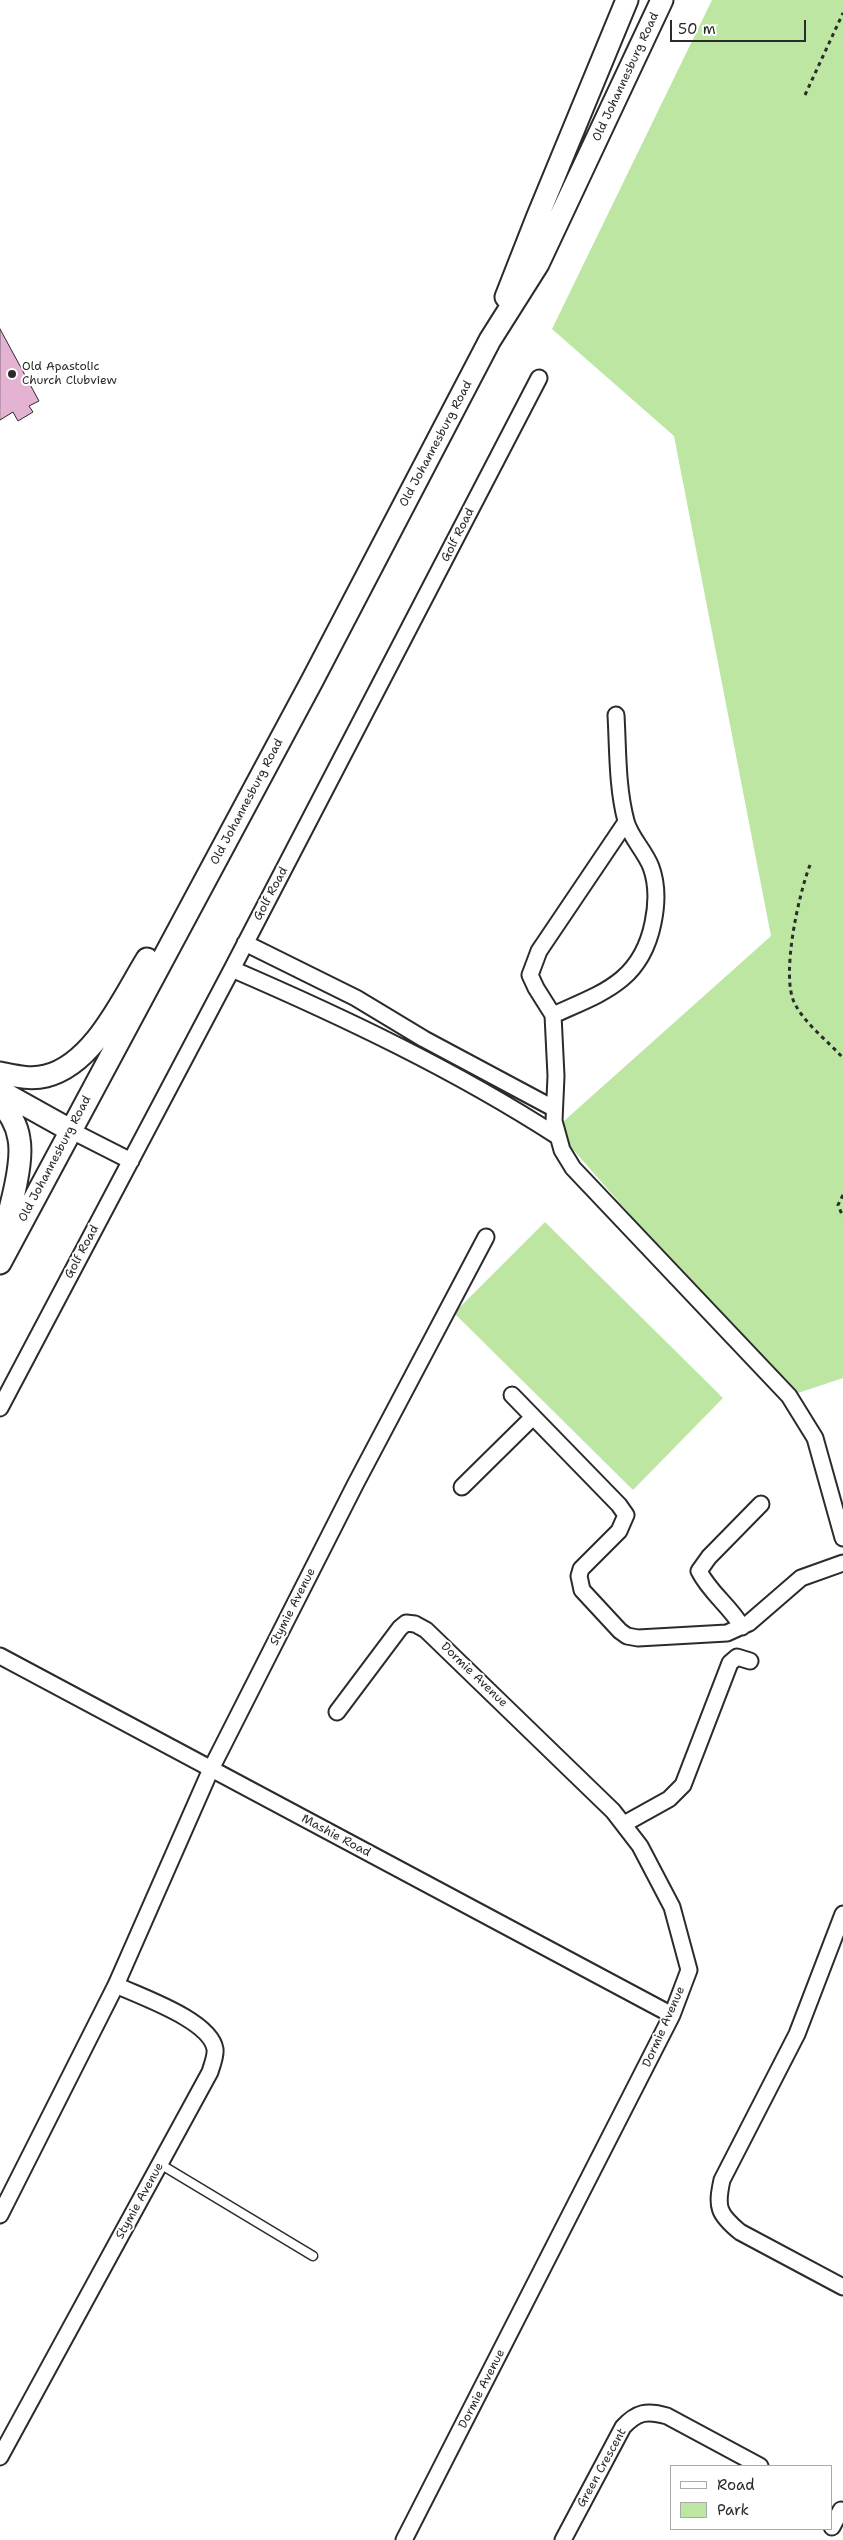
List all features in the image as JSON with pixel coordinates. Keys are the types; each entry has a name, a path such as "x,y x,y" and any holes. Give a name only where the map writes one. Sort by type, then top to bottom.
{"main road":[{"name":"Old Johannesburg Road","path":"490,340 537,218 627,0"},
{"name":"Old Johannesburg Road","path":"0,1263 312,680 490,340 538,264 662,0"},
{"path":"0,1074 24,1078 46,1076 70,1064 80,1056 108,1024 148,956 173,924 190,908"},
{"path":"0,1091 70,1130"},
{"path":"0,1102 13,1119 20,1140 19,1161 0,1248"}],"street":[{"name":"Golf Road","path":"0,1408 232,969 539,378"},
{"path":"553,1015 611,989 631,972 649,940 657,906 656,884 651,866 626,822 616,715"},
{"path":"626,822 539,952 532,966 532,980 553,1015 556,1076 553,1108 557,1136 573,1168 789,1396 815,1438 843,1538"},
{"path":"245,943 356,998 424,1039 553,1108"},
{"path":"232,969 291,995 418,1057 512,1106 557,1136"},
{"path":"70,1130 131,1161"},
{"name":"Stymie Avenue","path":"0,2216 116,1985 211,1769 355,1485 486,1237"},
{"path":"512,1396 619,1505 626,1515 619,1530 581,1569 579,1576 582,1590 620,1631 627,1636 638,1638 727,1633 742,1627 801,1578 843,1563"},
{"path":"462,1487 533,1417"},
{"path":"742,1627 734,1612 709,1587 699,1571 708,1557 760,1504"},
{"name":"Dormie Avenue","path":"337,1712 400,1628 406,1623 415,1624 426,1630 455,1656 624,1824 640,1846 672,1907 689,1970 672,2015 404,2540"},
{"name":"Mashie Road","path":"0,1656 672,2015"},
{"path":"624,1824 669,1799 683,1785 730,1663 737,1657 750,1661"},
{"path":"843,1914 797,2034 722,2180 718,2199 719,2208 726,2220 740,2232 843,2287"},
{"name":"Stymie Avenue","path":"0,2456 210,2072 215,2051 210,2036 195,2022 116,1985"},
{"name":"Green Crescent","path":"563,2540 623,2427 633,2416 643,2412 654,2412 667,2416 758,2465"},
{"path":"833,2523 839,2508"}],"lane":[{"path":"160,2164 313,2256"}],"path":[{"path":"805,95 843,13"},
{"path":"810,865 803,883 792,934 793,1002 800,1014 843,1058"},
{"path":"843,1195 838,1205 843,1217"}],"green space":[{"path":"712,0 843,0 843,1378 789,1396 555,1129 771,936 674,436 552,329"},
{"path":"545,1222 723,1398 633,1490 454,1313"}],"building":[{"name":"Old Apastolic Church Clubview","path":"0,329 39,401 29,406 33,412 18,421 13,412 0,420"}],"place":[{"name":"Old Apastolic Church Clubview","path":"12,374"}]}
